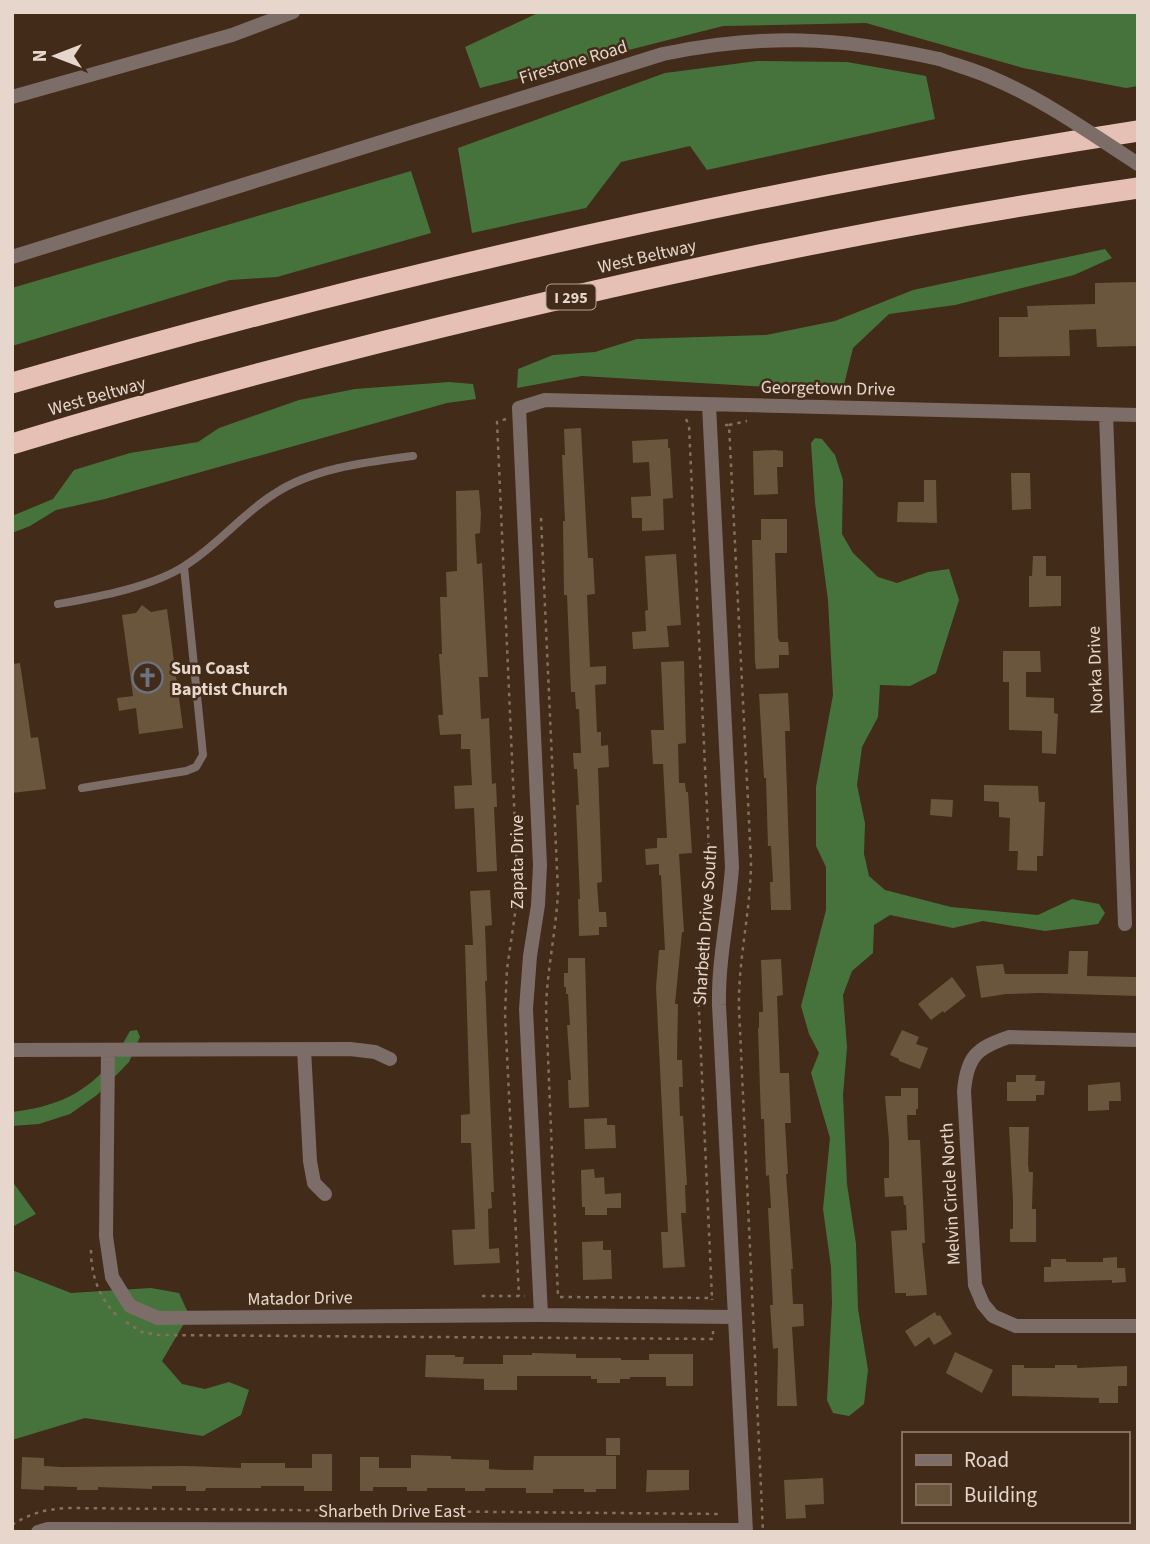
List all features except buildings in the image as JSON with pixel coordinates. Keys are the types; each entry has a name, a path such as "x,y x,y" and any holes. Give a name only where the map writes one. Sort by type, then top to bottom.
{"highway":[{"name":"West Beltway","path":"12,383 310,301 515,251 881,174 1138,131"},
{"name":"West Beltway","path":"12,444 301,363 460,322 704,266 964,216 1138,188"}],"street":[{"path":"12,97 232,35 293,12"},
{"name":"Firestone Road","path":"12,257 674,52 761,39 808,39 884,47 939,59 990,77 1035,99 1138,164"},
{"name":"Georgetown Drive","path":"518,413 545,400 1138,415"},
{"name":"Sharbeth Drive South","path":"709,405 732,867 718,979 746,1531"},
{"name":"Zapata Drive","path":"518,413 540,865 526,1009 541,1315"},
{"name":"Norka Drive","path":"1106,414 1125,924"},
{"name":"Melvin Circle North","path":"1138,1040 1009,1037 981,1049 968,1065 964,1090 975,1285 983,1304 993,1316 1016,1326 1138,1326"},
{"path":"304,1049 310,1161 314,1182 325,1194"},
{"path":"12,1050 350,1049 375,1052 390,1059"},
{"name":"Matador Drive","path":"108,1051 106,1236 112,1277 130,1306 158,1318 541,1315 734,1317"},
{"name":"Sharbeth Drive East","path":"37,1532 48,1529 746,1531"}],"lane":[{"path":"58,604 123,590 184,567 274,493 325,473 365,463 413,456"},
{"path":"82,788 186,771 196,767 202,755 184,567"}],"path":[{"path":"518,413 497,422 518,867 505,1014 519,1296"},
{"path":"679,415 689,422 711,894 699,960 698,989 712,1298"},
{"path":"689,422 697,422"},
{"path":"722,425 729,425 751,861 750,893 738,987 763,1532"},
{"path":"12,1525 28,1515 46,1509 68,1508 720,1513 721,1520"}],"green space":[{"path":"540,12 1138,12 1138,86 1126,88 1023,68 866,23 723,26 480,88 465,47"},
{"path":"757,61 847,62 926,76 935,119 707,170 690,146 621,162 586,208 472,233 458,148 665,73"},
{"path":"411,171 431,233 277,277 230,280 12,346 12,288"},
{"path":"1105,249 1112,258 1074,275 955,305 889,314 853,348 843,389 582,376 517,388 518,369 553,355 595,352 637,339 766,335 835,321 913,290"},
{"path":"449,382 473,384 476,399 447,403 105,499 56,510 30,526 12,533 12,516 53,499 74,470 130,453 198,442 219,428 299,400 355,389"},
{"path":"815,438 822,439 835,455 843,480 842,534 853,553 878,577 897,583 928,572 949,569 959,600 936,673 910,686 880,685 878,717 862,747 857,785 865,823 864,854 869,876 885,890 951,907 1038,915 1072,899 1099,904 1105,913 1098,924 1045,931 983,921 953,928 890,915 874,925 873,953 852,971 843,995 847,1047 843,1095 847,1184 856,1244 858,1309 868,1370 864,1404 849,1416 833,1413 827,1400 832,1303 831,1267 823,1209 830,1138 811,1073 819,1053 809,1034 801,1006 826,910 826,867 816,846 816,787 833,695 828,600 815,503 811,443"},
{"path":"137,1030 140,1037 129,1062 97,1095 70,1114 39,1124 12,1126 12,1112 54,1103 89,1084 113,1061 130,1031"},
{"path":"12,1181 36,1214 12,1227"},
{"path":"12,1270 71,1293 151,1288 179,1293 189,1315 162,1361 182,1384 205,1389 229,1382 249,1390 241,1415 203,1436 85,1418 12,1440"}],"place":[{"name":"Sun Coast Baptist Church","path":"148,678"}]}
